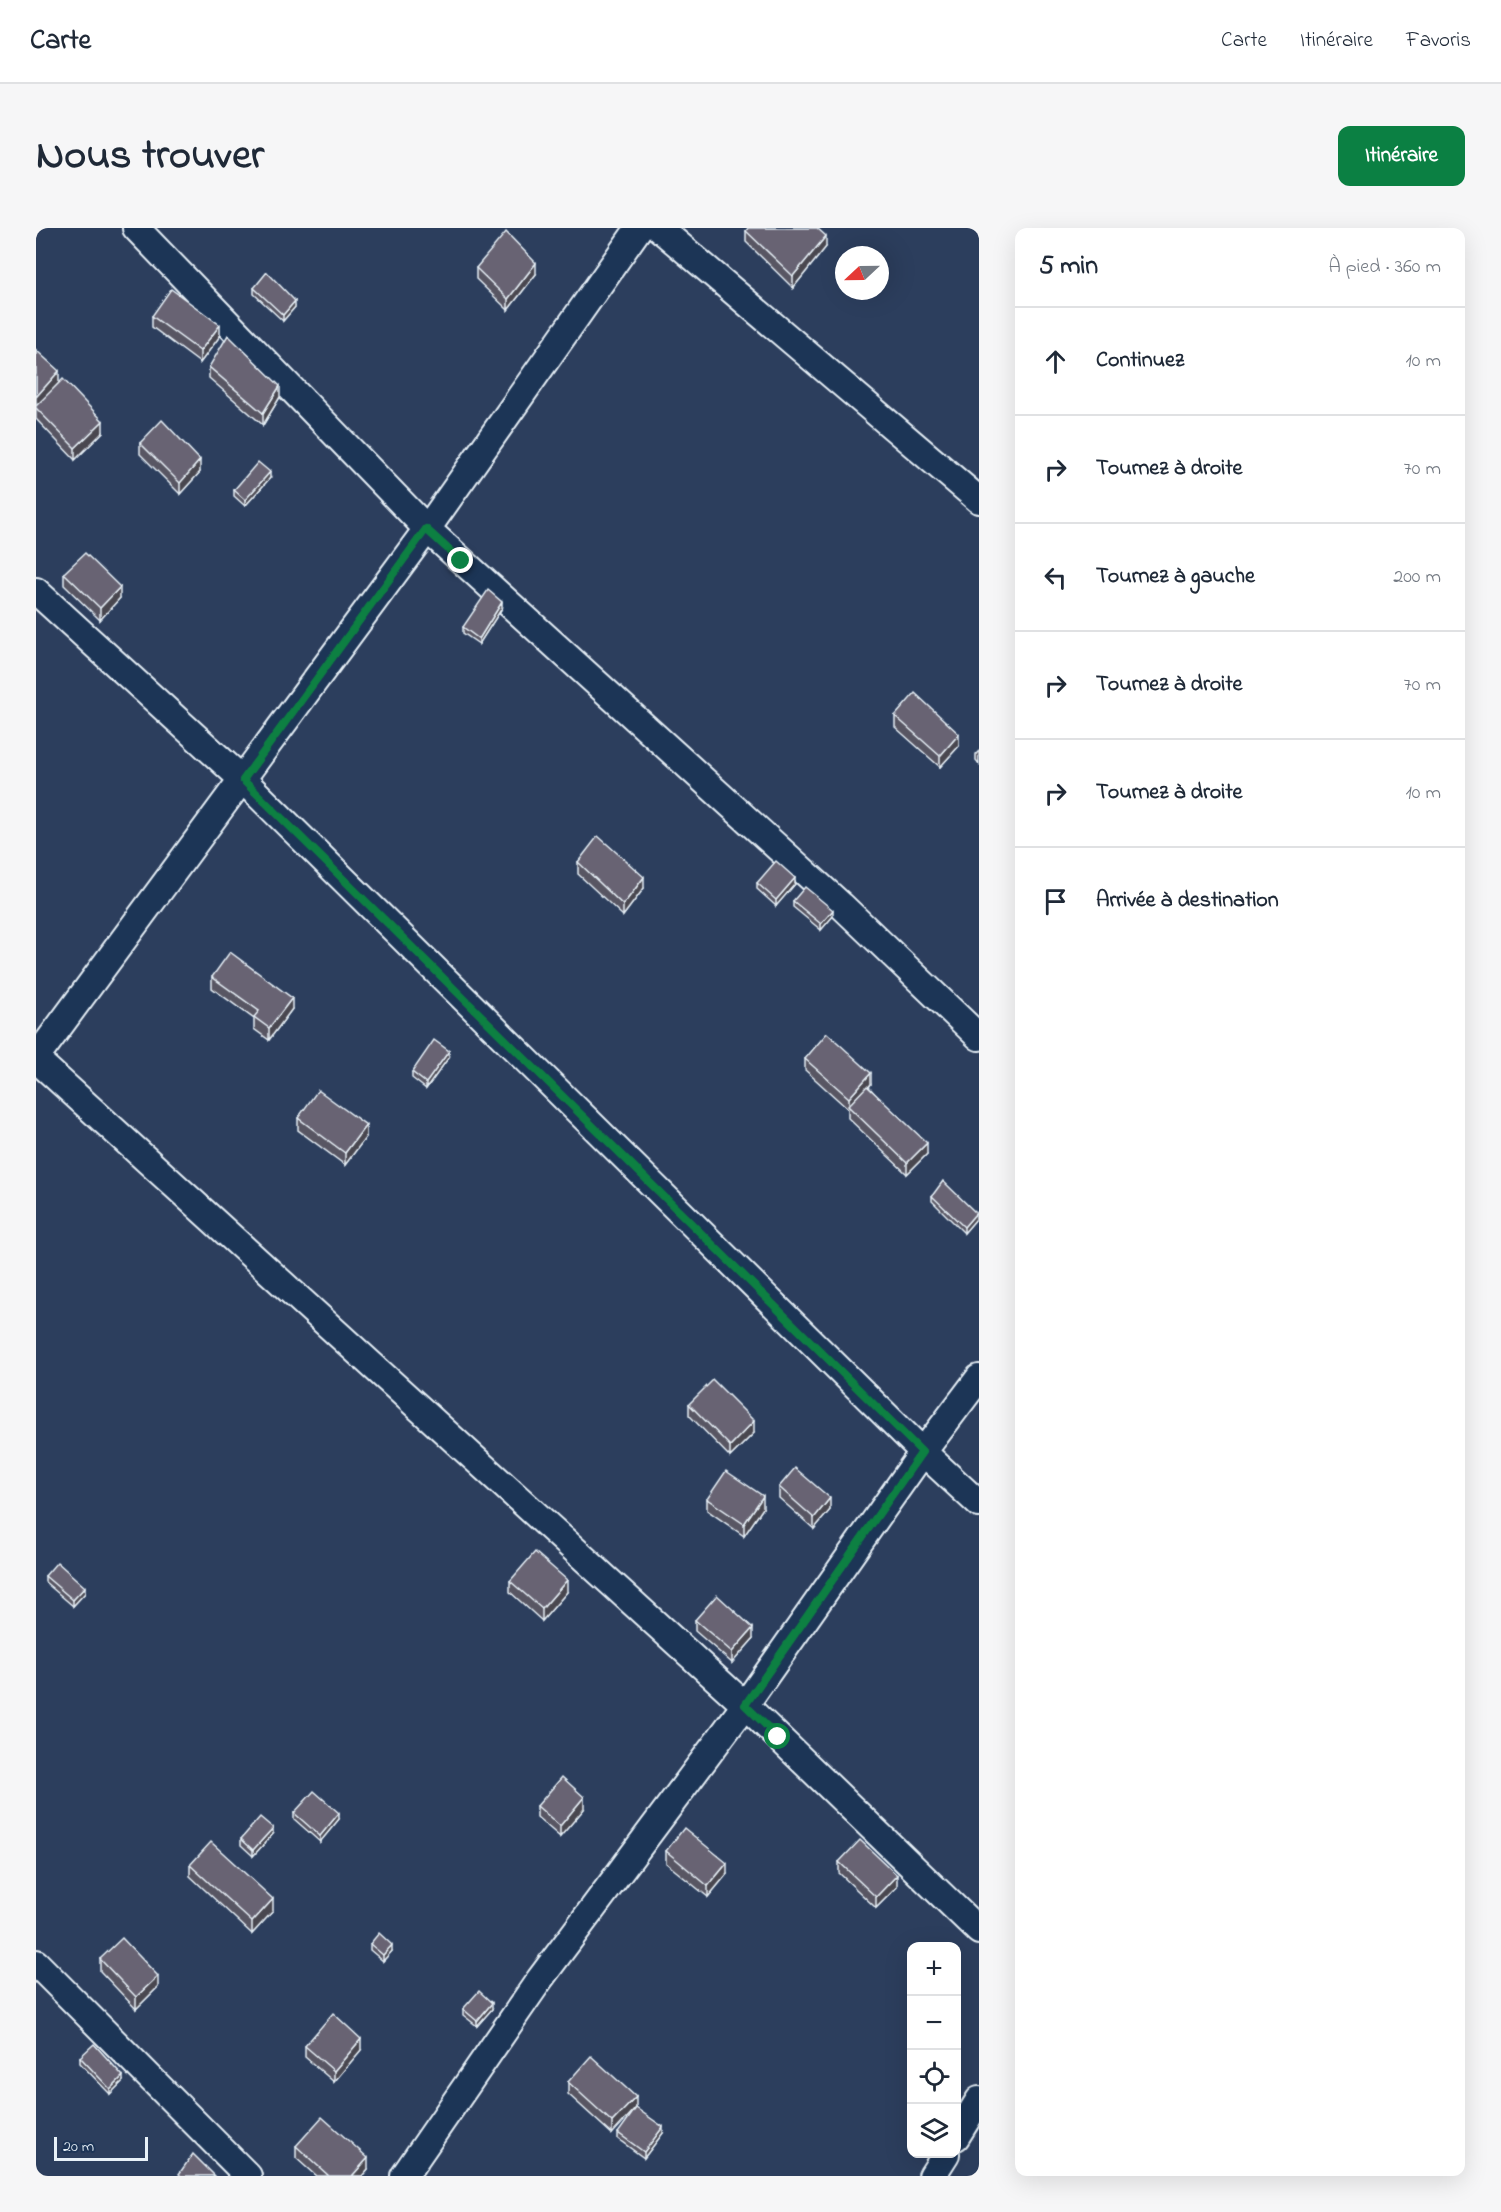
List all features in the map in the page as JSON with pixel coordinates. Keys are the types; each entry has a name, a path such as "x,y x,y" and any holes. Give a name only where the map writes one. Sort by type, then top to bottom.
{"street":[{"path":"136,228 426,529 832,897 979,1037"},
{"path":"639,228 426,529 36,1058 745,1705 979,1931"},
{"path":"659,228 979,500"},
{"path":"36,591 243,780 922,1452 979,1504"},
{"path":"404,2176 540,1980 745,1705 922,1452 979,1378"},
{"path":"36,1963 248,2176"},
{"path":"961,2130 979,2100"},
{"path":"932,2176 943,2158"}],"building":[{"path":"748,228 817,228 826,236 793,276 746,231"},
{"path":"506,232 536,263 508,299 476,268"},
{"path":"267,272 295,301 283,315 254,288"},
{"path":"171,289 220,325 200,351 152,316"},
{"path":"228,335 280,386 263,413 209,367"},
{"path":"36,350 59,371 36,397"},
{"path":"63,379 103,421 75,448 36,408"},
{"path":"162,420 200,460 180,483 140,443"},
{"path":"258,462 270,472 245,500 234,490"},
{"path":"85,553 120,587 100,608 64,573"},
{"path":"488,590 502,602 479,639 463,627"},
{"path":"915,693 959,734 940,756 895,716"},
{"path":"598,836 644,877 623,905 578,862"},
{"path":"776,861 795,878 776,900 757,883"},
{"path":"805,887 833,910 821,924 793,901"},
{"path":"230,952 292,998 269,1028 254,1017 259,1011 212,977"},
{"path":"827,1033 871,1073 849,1098 805,1059"},
{"path":"434,1040 449,1051 426,1083 412,1072"},
{"path":"867,1086 927,1143 907,1163 848,1106"},
{"path":"318,1090 366,1125 345,1153 298,1118"},
{"path":"943,1181 976,1213 964,1227 932,1196"},
{"path":"713,1380 754,1421 730,1446 689,1404"},
{"path":"795,1468 830,1498 814,1518 779,1487"},
{"path":"726,1471 763,1496 744,1524 707,1499"},
{"path":"535,1552 567,1580 542,1609 510,1581"},
{"path":"57,1562 85,1587 73,1600 45,1576"},
{"path":"717,1595 753,1628 732,1652 695,1620"},
{"path":"562,1777 584,1797 560,1826 537,1806"},
{"path":"314,1791 339,1813 320,1836 294,1813"},
{"path":"260,1817 273,1828 253,1850 241,1839"},
{"path":"684,1828 727,1863 708,1886 666,1851"},
{"path":"860,1840 897,1875 876,1897 839,1862"},
{"path":"211,1842 273,1899 252,1922 190,1865"},
{"path":"379,1933 392,1945 383,1955 370,1944"},
{"path":"122,1938 158,1976 136,1997 100,1959"},
{"path":"479,1991 492,2003 477,2021 463,2009"},
{"path":"333,2013 361,2039 334,2071 305,2046"},
{"path":"94,2044 123,2076 110,2089 80,2057"},
{"path":"591,2056 636,2097 612,2122 568,2082"},
{"path":"636,2108 663,2127 644,2152 618,2133"},
{"path":"322,2117 368,2158 352,2176 329,2176 296,2146"},
{"path":"193,2154 215,2176 181,2176 179,2174"}],"route":[{"path":"461,561 426,529 243,780 922,1452 745,1705 778,1737"}]}
